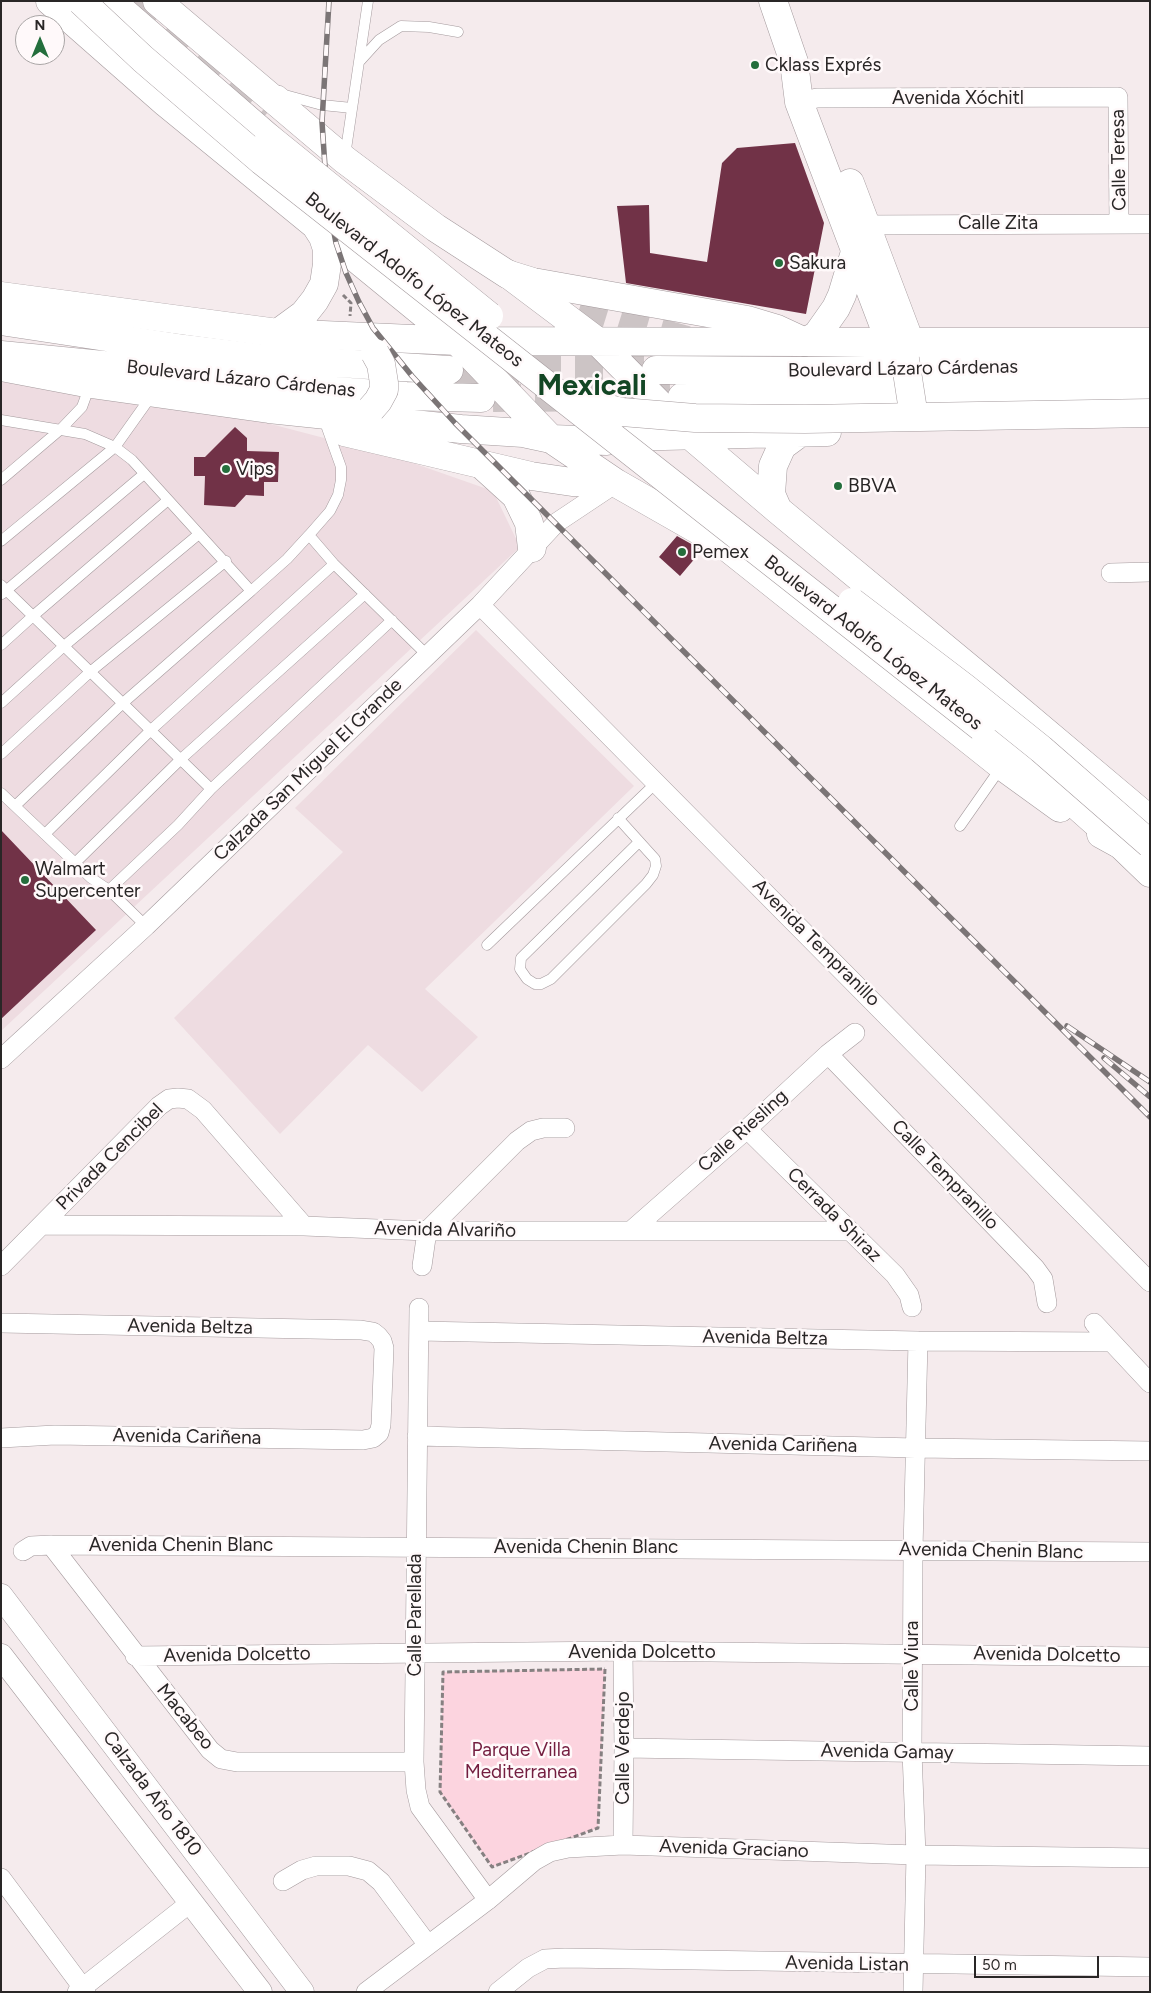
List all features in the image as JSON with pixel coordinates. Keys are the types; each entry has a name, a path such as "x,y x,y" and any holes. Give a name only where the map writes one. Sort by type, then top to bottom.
{"main road":[{"path":"50,1 166,104 457,341 493,395 551,439 616,483 723,544 1002,766 1070,815 1121,845"},
{"name":"Boulevard Adolfo López Mateos","path":"80,1 143,59 262,161 981,728 1074,804 1150,873"},
{"name":"Boulevard Adolfo López Mateos","path":"111,1 269,138 671,462 965,688 1041,749 1150,844"},
{"path":"157,1 345,160 436,228 507,274 597,341 644,372 691,436 1150,820"},
{"path":"773,1 808,100 902,348 915,424"},
{"path":"278,333 304,314 324,284 326,249 323,237 313,222"},
{"path":"805,342 817,335 836,308 842,295 855,252 855,224"},
{"path":"855,252 902,348"},
{"path":"507,274 533,282 747,320 777,329 805,342"},
{"path":"1,296 360,342 805,342 902,348 1150,342"},
{"name":"Boulevard Lázaro Cárdenas","path":"1,321 258,358 449,370"},
{"path":"493,395 506,363 518,348 531,341"},
{"path":"360,342 381,364 384,383 384,390 378,401 363,414"},
{"name":"Boulevard Lázaro Cárdenas","path":"1,355 164,371 321,390 406,396 493,395"},
{"path":"743,356 795,371"},
{"name":"Boulevard Lázaro Cárdenas","path":"644,372 1150,366"},
{"path":"1,367 91,384 269,409 363,414 523,433 551,439 607,440 801,432 915,424 1150,426"},
{"path":"623,438 640,417 640,390 644,372"},
{"name":"Boulevard Lázaro Cárdenas","path":"682,396 850,397 1150,392"},
{"path":"567,400 622,412 695,418 805,419 1150,413"},
{"path":"269,409 326,428 530,476 572,482 616,483"},
{"path":"778,510 771,494 773,466 782,446 801,432"},
{"path":"482,465 516,496 529,523 532,548"}],"street":[{"name":"Avenida Xóchitl","path":"808,100 1118,97"},
{"name":"Calle Teresa","path":"1118,97 1120,224"},
{"name":"Calle Zita","path":"855,224 1150,224"},
{"name":"Calzada San Miguel El Grande","path":"1,1059 146,926 480,605 556,524 616,483"},
{"path":"1111,573 1150,572"},
{"name":"Avenida Tempranillo","path":"480,605 1150,1282"},
{"name":"Calle Riesling","path":"632,1230 747,1129 828,1054 855,1033"},
{"name":"Calle Tempranillo","path":"828,1054 1035,1268 1043,1278 1047,1303"},
{"name":"Privada Cencibel","path":"1,1266 159,1106 169,1099 188,1099 203,1110 304,1226"},
{"path":"422,1266 427,1231 518,1141 532,1131 543,1128 565,1128"},
{"name":"Cerrada Shiraz","path":"747,1129 895,1275 909,1295 912,1307"},
{"name":"Avenida Alvariño","path":"42,1225 304,1226 427,1231 849,1231"},
{"name":"Calle Parellada","path":"419,1308 415,1547 414,1762 416,1790 420,1807 488,1900"},
{"name":"Avenida Beltza","path":"1,1323 361,1330 373,1332 382,1341 384,1348 381,1425 379,1433 373,1438"},
{"path":"1094,1323 1150,1383"},
{"name":"Avenida Beltza","path":"419,1331 918,1341 1110,1342"},
{"name":"Calle Viura","path":"913,1992 916,1855 912,1752 912,1653 918,1341"},
{"name":"Avenida Cariñena","path":"1,1438 55,1435 363,1440 373,1438"},
{"name":"Avenida Cariñena","path":"417,1436 916,1448 1150,1451"},
{"name":"Avenida Chenin Blanc","path":"23,1551 31,1546 51,1545 1150,1552"},
{"name":"Macabeo","path":"51,1545 135,1656 210,1750 220,1759 237,1762 414,1762"},
{"name":"Calzada Año 1810","path":"1,1596 302,1992"},
{"name":"Avenida Dolcetto","path":"135,1656 624,1651 1150,1657"},
{"name":"Calle Verdejo","path":"622,1845 624,1651"},
{"name":"Calzada Año 1810","path":"1,1656 260,1992"},
{"name":"Avenida Gamay","path":"624,1748 1150,1756"},
{"name":"Avenida Graciano","path":"366,1992 488,1900 534,1860 550,1852 568,1848 622,1845 916,1855 1150,1858"},
{"path":"282,1881 302,1870 316,1866 349,1866 368,1871 381,1882 428,1945"},
{"path":"1,1878 82,1990 190,1903"},
{"name":"Avenida Listan","path":"498,1992 528,1968 545,1959 1150,1967"}],"lane":[{"path":"345,160 368,1"},
{"path":"358,62 379,40 401,26 429,27 458,32"},
{"path":"227,60 251,71 285,95 322,105 352,108"},
{"path":"1,480 61,430 82,406 91,384"},
{"path":"1,540 115,447 153,393"},
{"path":"2,421 85,434 115,447 132,460 226,561 251,591"},
{"path":"15,806 123,703 287,559 330,511 338,495 341,467 338,455 326,428"},
{"path":"144,474 3,590 33,616 211,789"},
{"path":"1,645 168,500"},
{"path":"1,703 64,646 199,534"},
{"path":"310,534 334,564 427,655"},
{"path":"1,754 90,672 226,561"},
{"path":"45,834 151,730 334,564"},
{"path":"75,863 181,759 365,594"},
{"path":"109,890 178,824 211,789 392,620"},
{"path":"960,826 1002,766"},
{"path":"487,945 657,782"},
{"path":"1,792 91,878 109,890 146,926"},
{"path":"618,818 655,859 656,866 653,875 546,983 534,984 527,979 520,969 521,958 639,842"}],"path":[{"path":"325,277 351,303 360,342"},
{"path":"605,1669 598,1828 492,1867 440,1792 443,1672 605,1669"}],"shaded area":[{"path":"1,378 263,422 393,456 493,491 520,547 1,1031"},
{"path":"476,630 634,786 425,989 478,1037 422,1092 368,1045 280,1134 174,1018 343,852 295,808"}],"green space":[{"name":"Parque Villa Mediterranea","path":"605,1669 598,1828 492,1867 440,1792 443,1672"}],"building":[{"path":"795,143 824,223 806,314 626,283 617,206 649,205 650,253 707,262 722,163 737,148"},
{"path":"235,427 247,438 247,451 279,452 278,482 264,482 264,496 246,495 235,507 204,505 205,476 194,476 194,457 205,457"},
{"name":"Pemex","path":"677,536 702,550 680,576 659,557"},
{"name":"Walmart Supercenter","path":"1,830 96,930 1,1019"}],"tunnel":[{"path":"135,1 268,112"},
{"path":"540,294 556,301 630,324 743,356"},
{"path":"449,370 644,370"},
{"path":"493,398 670,397"}],"railway":[{"path":"329,1 322,122 327,197 336,243 346,273 373,328 412,376 455,423 1150,1117"},
{"path":"1067,1026 1150,1082"},
{"path":"1104,1058 1150,1097"}],"place":[{"name":"Cklass Exprés","path":"755,65"},
{"name":"Sakura","path":"779,263"},
{"name":"Vips","path":"226,469"},
{"name":"BBVA","path":"838,486"},
{"name":"Pemex","path":"682,552"},
{"name":"Walmart Supercenter","path":"25,880"}],"district":[{"name":"Mexicali","path":"592,387"}]}
